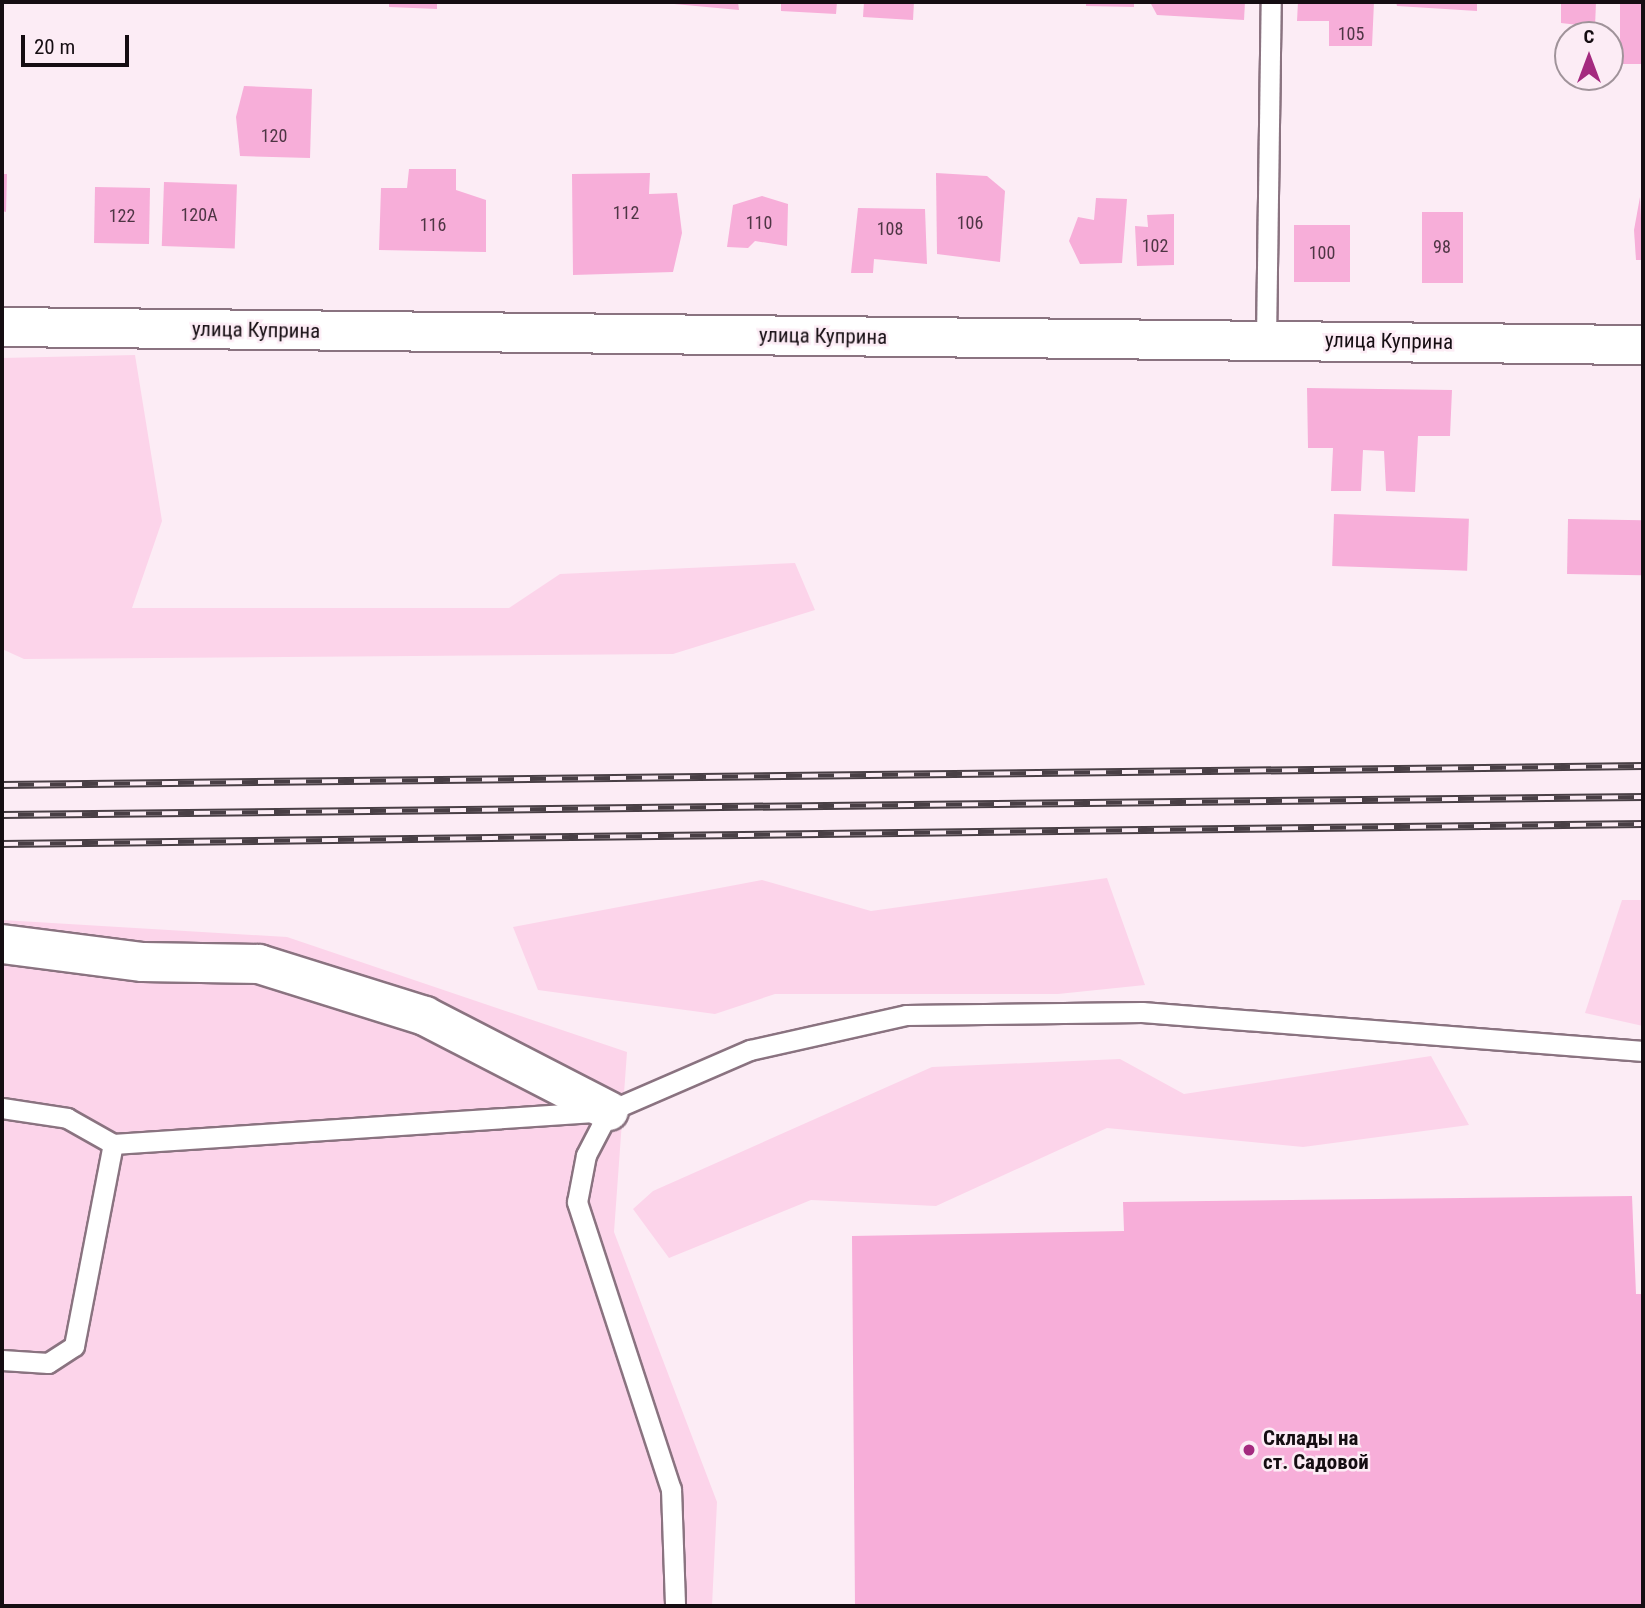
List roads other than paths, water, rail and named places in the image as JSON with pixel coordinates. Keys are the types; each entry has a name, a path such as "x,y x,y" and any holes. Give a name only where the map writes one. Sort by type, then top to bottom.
{"street":[{"name":"улица Куприна","path":"2,327 1643,345"},
{"path":"2,944 143,962 259,964 425,1016 608,1111"}],"lane":[{"path":"1266,340 1271,2"},
{"path":"2,1108 68,1118 113,1143 608,1111 750,1050 906,1015 1142,1012 1643,1051"},
{"path":"608,1111 586,1155 577,1202 671,1489 675,1606"},
{"path":"2,1360 48,1363 74,1346 113,1143"}],"railway":[{"path":"2,785 1643,766"},
{"path":"2,815 1643,797"},
{"path":"2,844 1643,824"}],"place":[{"name":"Склады на ст. Садовой","path":"1249,1450"}]}
